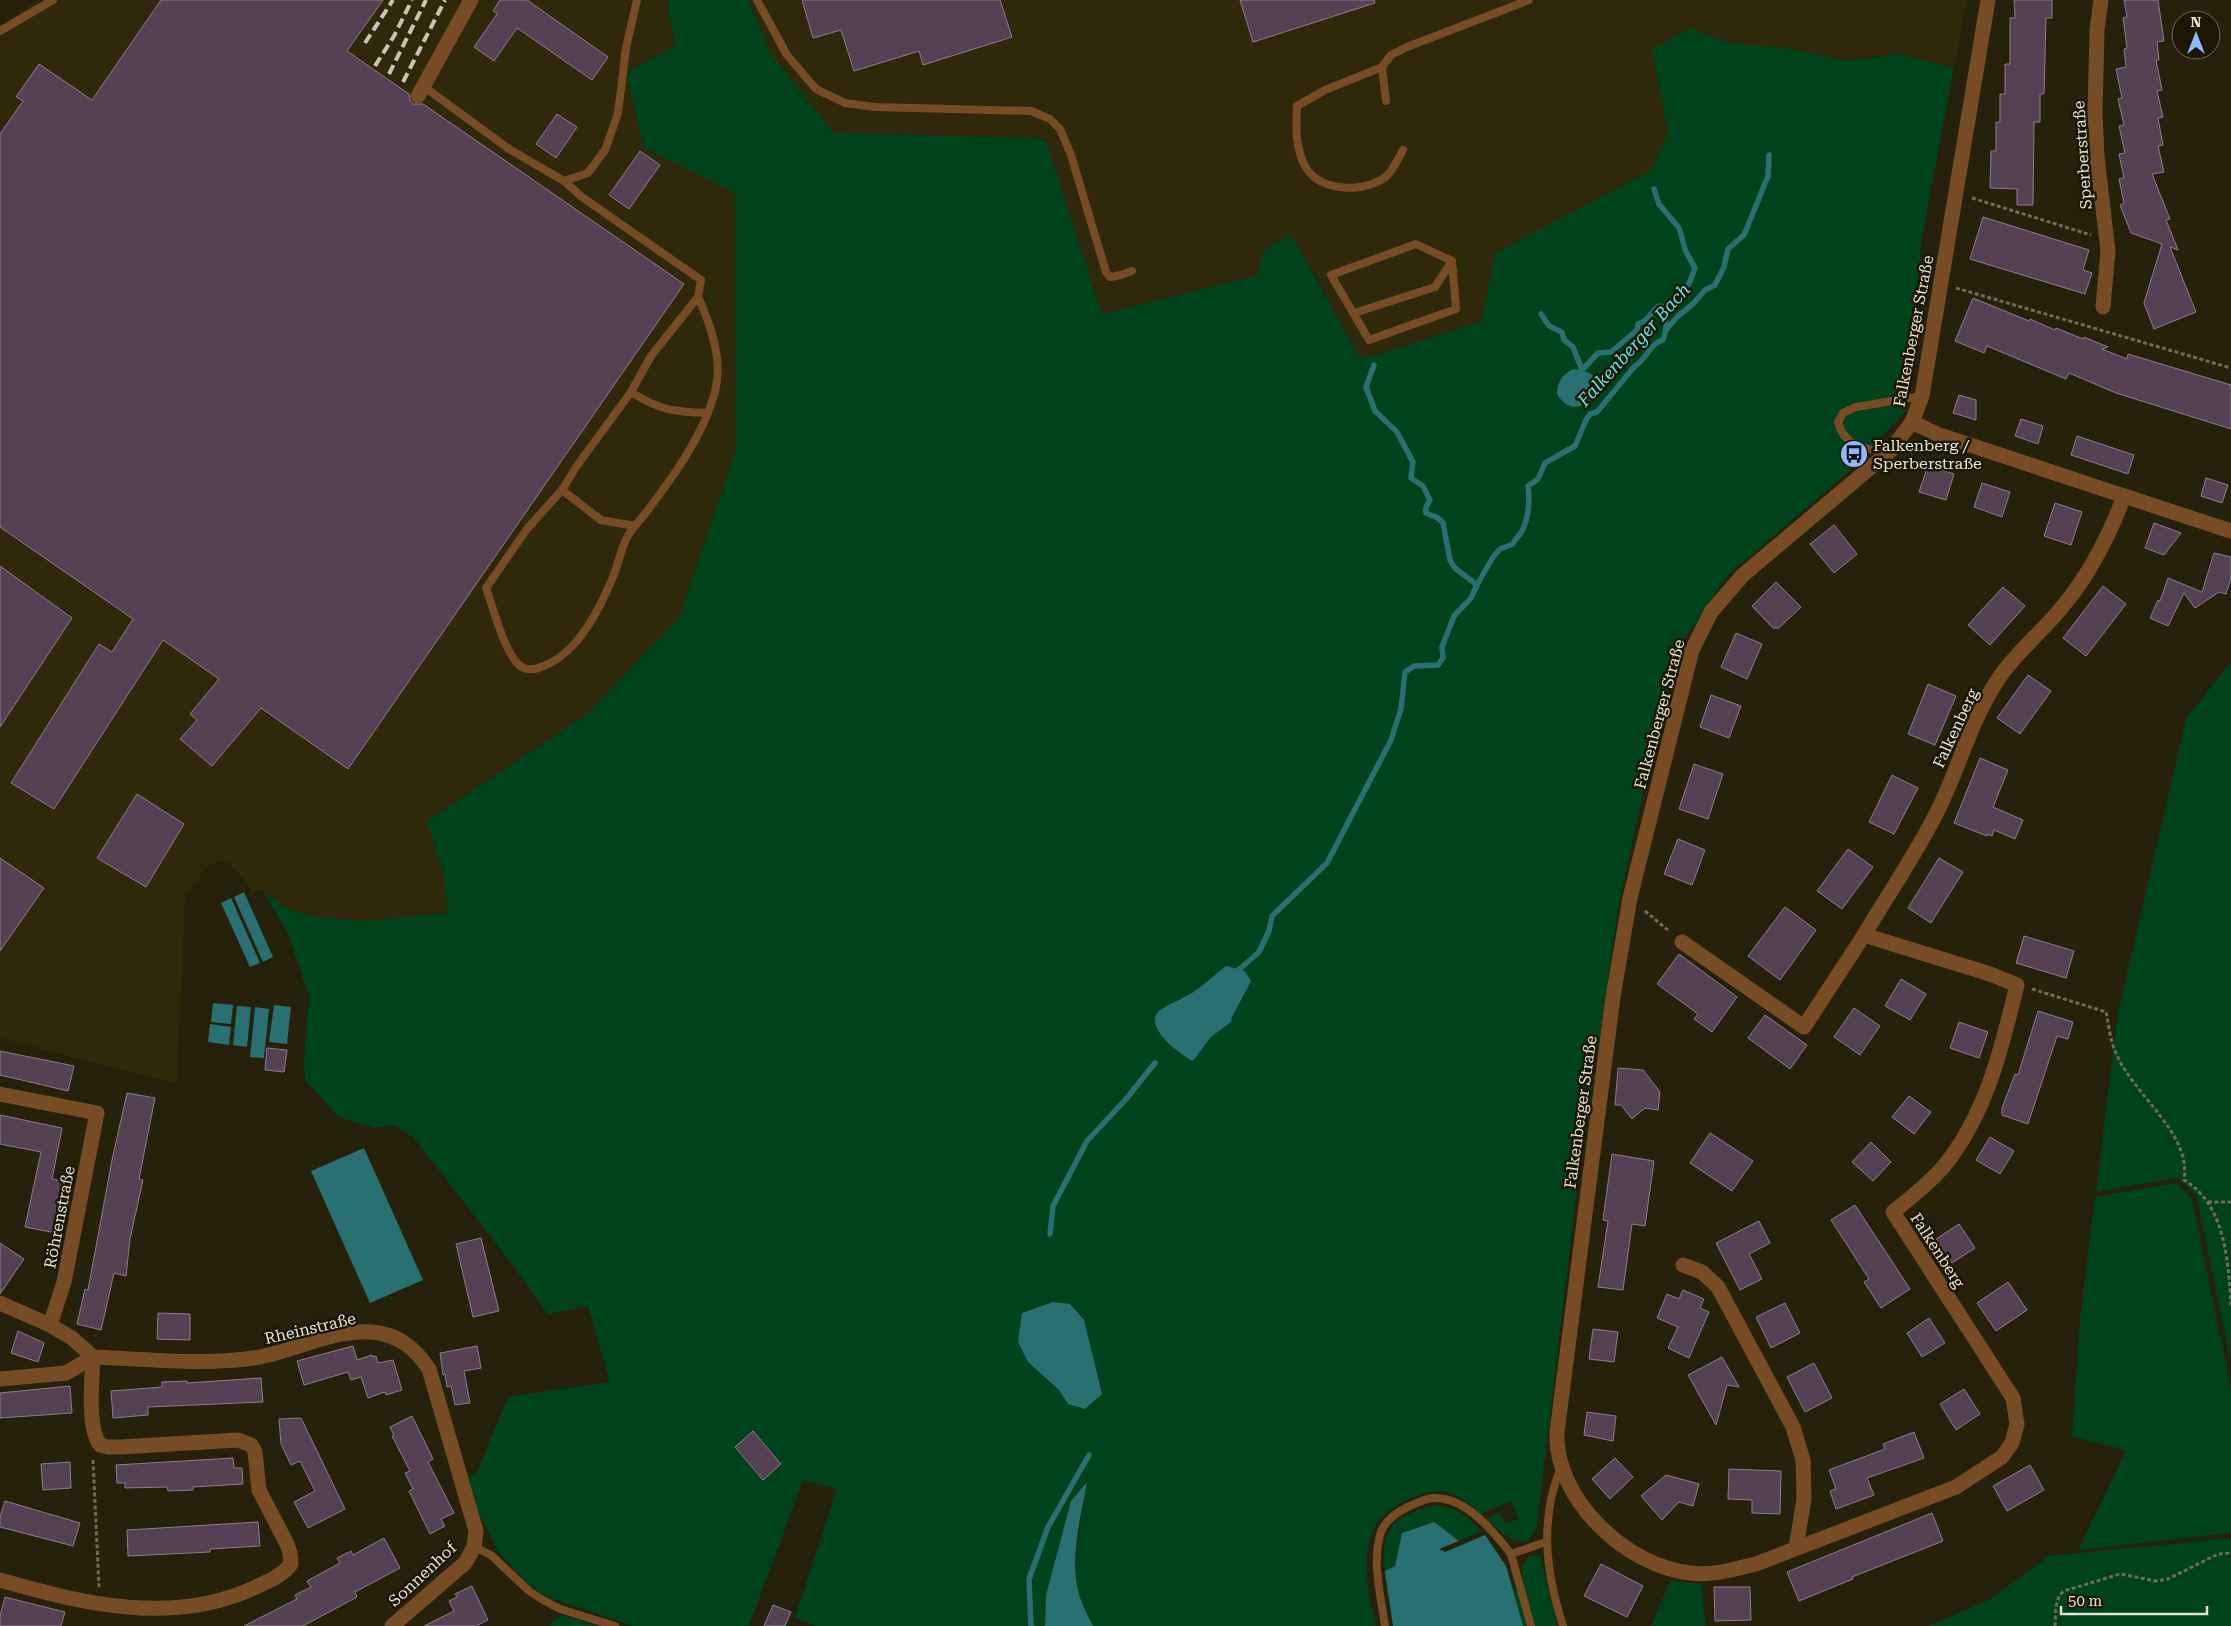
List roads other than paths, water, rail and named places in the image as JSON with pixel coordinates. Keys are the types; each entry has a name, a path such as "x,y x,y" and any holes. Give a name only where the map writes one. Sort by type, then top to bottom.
{"street":[{"path":"421,91 471,0"},
{"name":"Falkenberger Straße","path":"1561,1466 1557,1450 1558,1424 1613,997 1630,898 1692,650 1711,612 1742,575 1890,451 1912,422 1922,396 1988,0"},
{"name":"Sperberstraße","path":"2101,0 2097,30 2095,113 2097,157 2108,251 2103,307"},
{"path":"1912,422 1937,434 2231,531"},
{"name":"Falkenberg","path":"1682,942 1804,1027 1920,845 1940,806 1975,720 1997,680 2060,609 2080,582 2115,520 2124,496"},
{"name":"Falkenberg","path":"1561,1466 1579,1502 1589,1516 1600,1528 1632,1550 1670,1568 1692,1573 1723,1572 1756,1564 1956,1488 2002,1457 2012,1442 2017,1424 2013,1398 1893,1212 1943,1167 1959,1146 1974,1119 1990,1080 2017,985 1990,974 1864,935"},
{"name":"Röhrenstraße","path":"0,1094 97,1113 64,1282 50,1325"},
{"path":"1683,1265 1702,1272 1718,1287 1793,1427 1803,1460 1804,1499 1796,1548"},
{"path":"0,1303 50,1325 72,1338 93,1357"},
{"name":"Rheinstraße","path":"93,1357 235,1360 260,1357 352,1333 377,1332 399,1338 418,1353 429,1369 476,1531 474,1547"},
{"path":"0,1379 66,1373 93,1357"},
{"path":"0,1580 64,1598 101,1605 180,1608 210,1603 246,1592 278,1576 287,1569 291,1559 287,1544 259,1490 254,1452 251,1445 238,1440 121,1447 100,1445 94,1434 91,1388 93,1357"},
{"name":"Sonnenhof","path":"392,1626 465,1563 474,1547"}],"lane":[{"path":"0,31 28,13 54,0"},
{"path":"564,181 588,173 605,150 618,113 626,48 637,0"},
{"path":"757,0 787,55 816,89 844,103 876,107 1008,109 1031,111 1050,119 1060,129 1071,155 1106,272 1110,276 1132,271"},
{"path":"1403,150 1392,171 1378,182 1343,189 1320,181 1306,167 1295,136 1297,106 1326,90 1382,67 1391,55 1407,47 1529,0"},
{"path":"1382,67 1386,101"},
{"path":"421,91 564,181 582,197 702,280 698,297 651,356 631,392 562,490 527,529 486,588 508,650 517,664 535,670 552,662 580,639 613,578 628,535 677,470 703,427 717,376 708,319 698,297"},
{"path":"1416,244 1452,260 1456,309 1370,340 1331,275 1416,244"},
{"path":"1354,313 1435,287 1452,260"},
{"path":"631,392 647,403 672,412 707,413"},
{"path":"1890,451 1870,450 1852,444 1840,432 1838,422 1843,413 1856,407 1922,396"},
{"path":"562,490 601,520 635,526"},
{"path":"1561,1466 1552,1488 1546,1542 1552,1584 1563,1626"},
{"path":"1385,1626 1376,1562 1380,1535 1386,1522 1401,1510 1420,1501 1436,1498 1450,1500 1473,1514 1511,1554 1531,1626"},
{"path":"1511,1554 1546,1542"},
{"path":"474,1547 491,1555 529,1591 543,1600 560,1609 616,1626"}],"water":[{"path":"1574,369 1589,373 1596,380 1597,389 1593,397 1585,404 1576,407 1566,404 1557,394 1561,379 1566,373"},
{"path":"244,892 273,957 263,962 234,897"},
{"path":"231,898 260,963 250,967 221,903"},
{"path":"1226,966 1245,971 1251,981 1231,1022 1211,1037 1193,1061 1180,1053 1166,1040 1156,1026 1155,1018 1158,1012 1201,987"},
{"path":"213,1003 233,1005 231,1024 211,1022"},
{"path":"274,1005 291,1007 287,1044 269,1042"},
{"path":"237,1006 251,1007 247,1047 233,1045"},
{"path":"255,1007 269,1009 264,1058 250,1057"},
{"path":"210,1024 231,1027 229,1045 208,1042"},
{"path":"364,1148 423,1280 370,1303 311,1171"},
{"path":"1053,1302 1070,1304 1084,1320 1102,1394 1085,1409 1068,1404 1059,1390 1028,1362 1018,1342 1022,1313"},
{"path":"1087,1482 1077,1538 1075,1566 1079,1594 1093,1626 1045,1626 1046,1595 1071,1501"},
{"path":"1434,1522 1459,1541 1439,1549 1445,1552 1485,1535 1506,1566 1523,1626 1393,1626 1385,1571 1395,1566 1402,1533"}],"waterway":[{"name":"Falkenberger Bach","path":"1234,974 1259,952 1269,931 1272,916 1327,863 1391,740 1401,709 1405,672 1414,666 1438,665 1443,658 1442,647 1454,616 1471,598 1493,557 1500,549 1513,544 1522,531 1528,509 1528,486 1538,479 1545,463 1575,446 1590,414 1597,412 1651,348 1663,340 1666,330 1677,317 1693,304 1705,290 1715,285 1724,267 1728,249 1744,235 1768,176 1769,155"},
{"path":"1654,189 1659,204 1679,228 1686,252 1695,268 1689,284 1665,307 1666,330"},
{"path":"1541,314 1549,326 1562,332 1564,340 1573,347 1582,370 1598,353 1611,352 1637,330 1638,324 1644,321 1659,306 1665,307"},
{"path":"1374,365 1366,387 1375,411 1397,432 1413,462 1411,478 1423,486 1430,500 1426,507 1426,513 1438,518 1443,523 1450,560 1455,568 1477,585"},
{"name":"Falkenberger Bach","path":"1050,1234 1053,1206 1087,1141 1126,1099 1155,1063"},
{"name":"Falkenberger Bach","path":"1031,1626 1029,1579 1048,1527 1089,1455"}],"railway":[{"path":"365,43 393,0"},
{"path":"375,66 394,36 412,0"},
{"path":"389,74 426,0"},
{"path":"403,82 445,0"}],"place":[{"name":"Falkenberg / Sperberstraße","path":"1854,454"}]}
